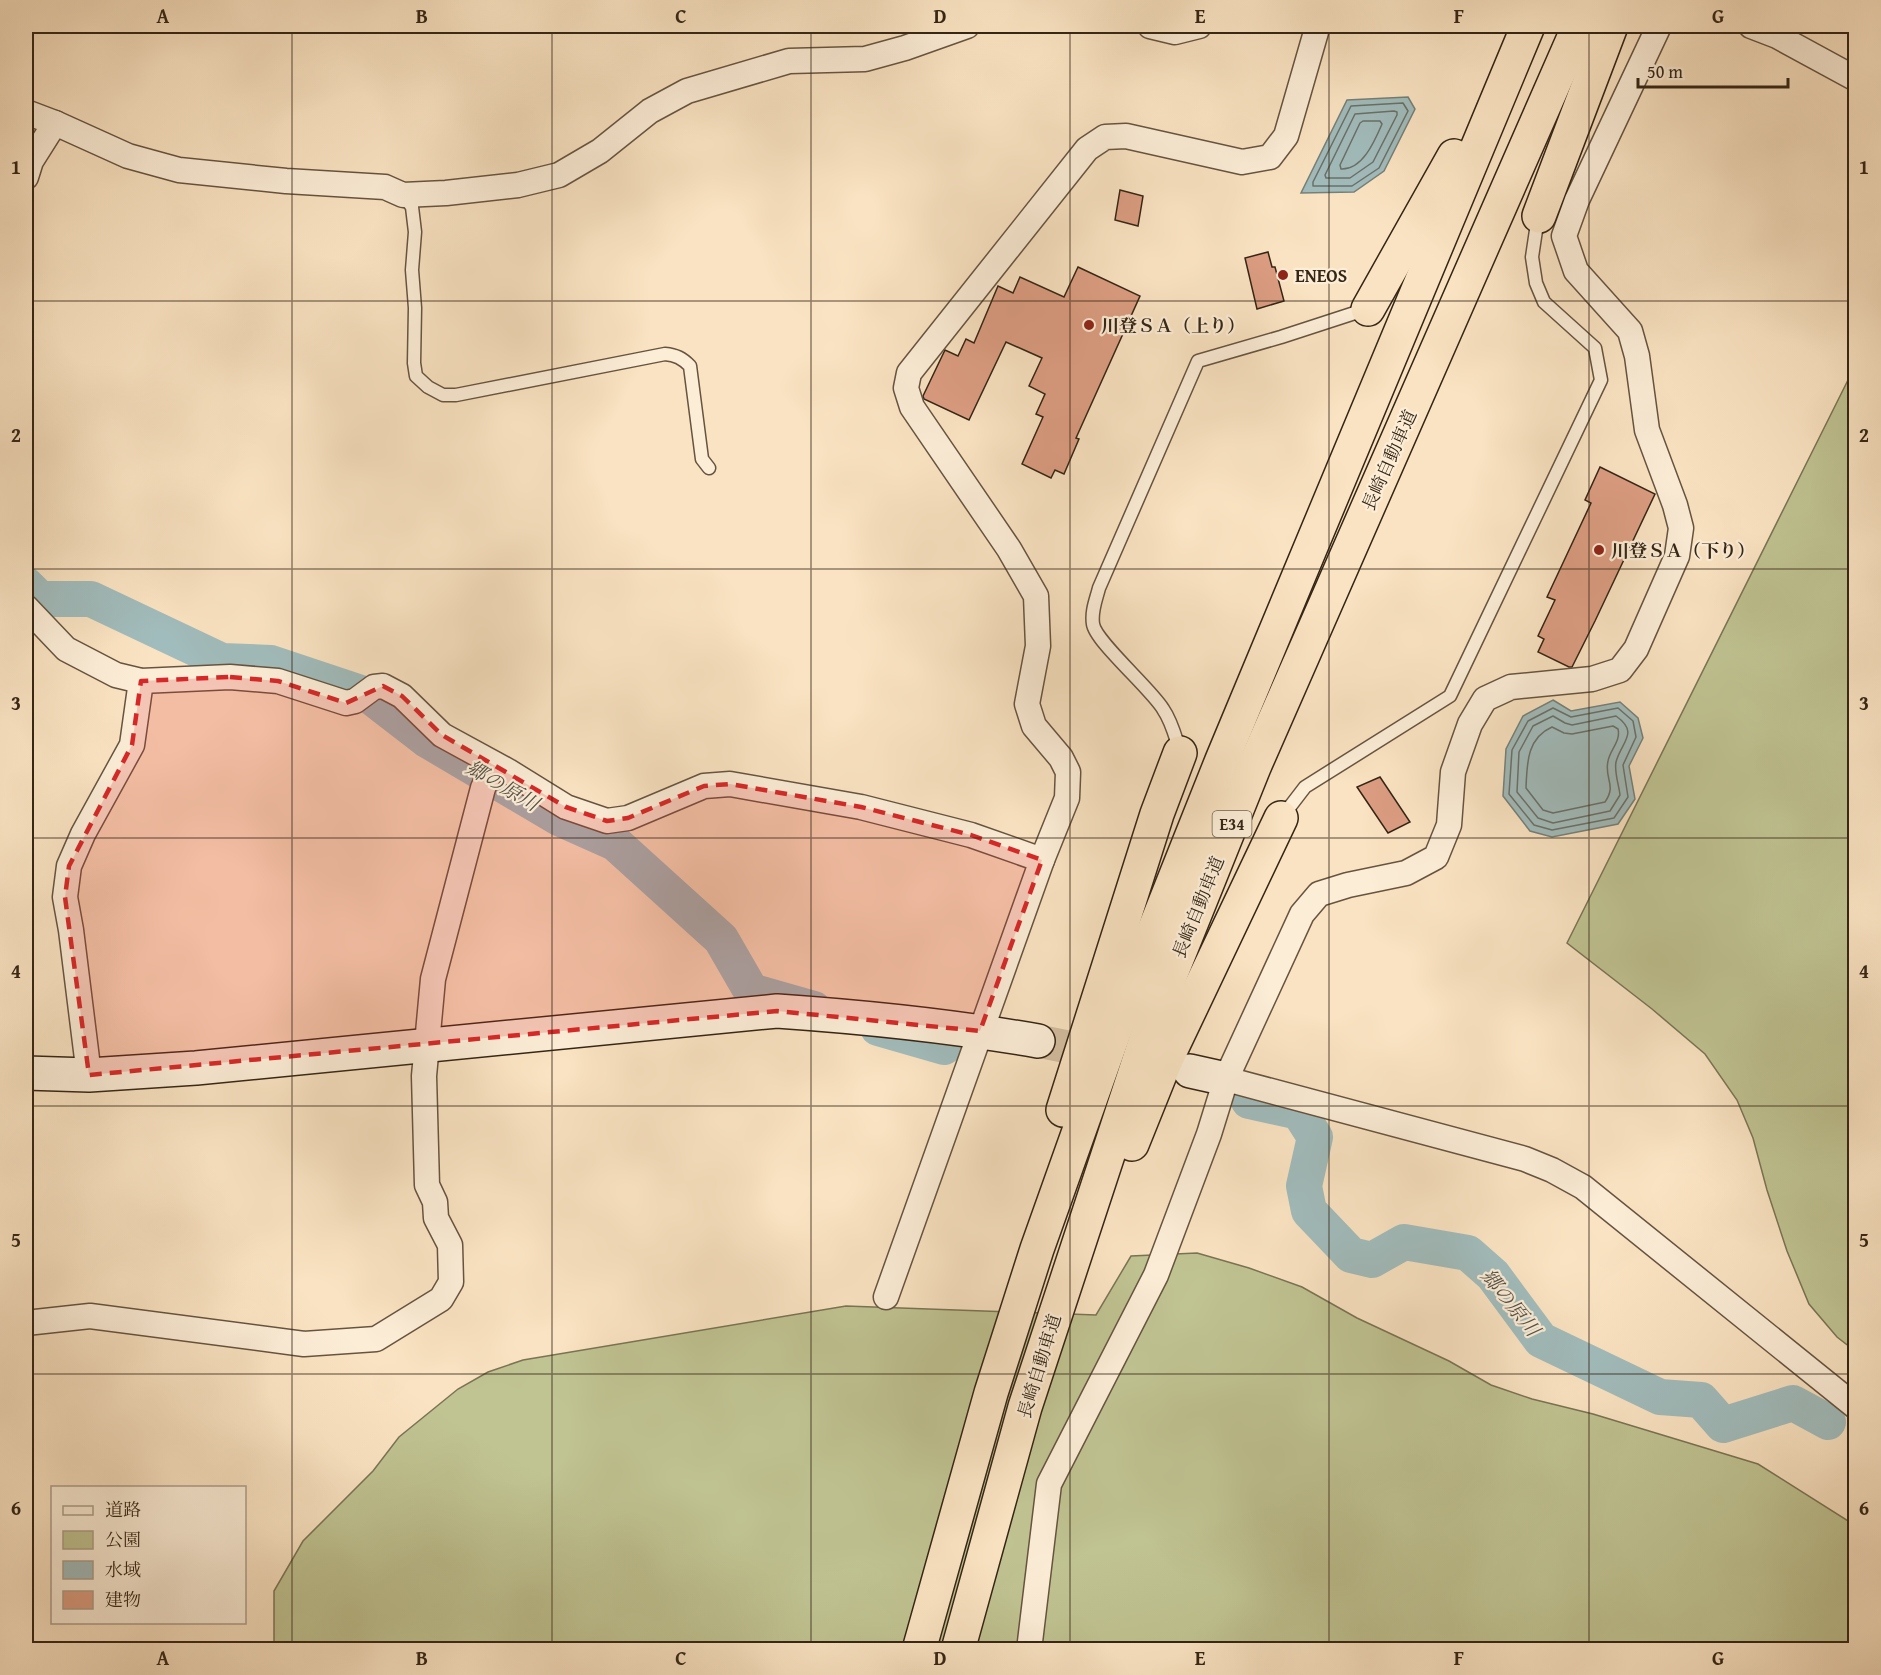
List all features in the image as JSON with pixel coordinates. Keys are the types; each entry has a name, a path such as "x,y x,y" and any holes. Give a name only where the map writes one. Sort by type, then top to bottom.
{"highway":[{"path":"1368,309 1528,26"},
{"name":"長崎自動車道","path":"919,1650 991,1393 1120,1013 1222,760 1528,26"},
{"name":"長崎自動車道","path":"958,1650 1025,1407 1152,1021 1254,767 1579,26"},
{"path":"1539,216 1611,26"},
{"path":"991,1393 1037,1194 1153,825 1180,753"},
{"path":"1073,1259 1135,1138 1166,1062 1281,818"}],"street":[{"path":"26,112 128,156 179,170 385,187 403,195 446,194 518,185 559,175 600,151 650,111 687,91 789,61 865,59 905,48 967,26"},
{"path":"1150,26 1175,32 1199,26"},
{"path":"886,1297 1042,860 1067,798 1068,772 1061,759 1034,726 1028,704 1038,646 1036,596 1009,549 912,407 906,388 909,373 1087,149 1105,137 1126,136 1242,162 1270,157 1286,136 1316,32 1315,26"},
{"path":"1029,1650 1049,1485 1156,1275 1209,1134 1226,1079 1302,914 1319,894 1348,885 1406,873 1436,857 1449,825 1453,772 1470,724 1485,699 1511,687 1592,679 1620,670 1636,649 1677,556 1681,528 1647,430 1630,331 1576,271 1564,236 1577,200 1659,26"},
{"path":"1751,26 1777,36 1856,79"},
{"path":"26,177 31,161 55,123"},
{"path":"26,607 66,649 116,675 141,681 230,677 278,681 346,703 383,686 402,696 442,735 566,807 607,822 628,819 704,786 730,784 872,810 971,835 1042,860"},
{"path":"89,1075 65,897 69,866 83,834 132,745 141,681"},
{"path":"26,1323 90,1316 304,1344 376,1339 441,1299 451,1282 450,1245 436,1218 435,1202 428,1185 424,1076 433,979 483,788 494,764"},
{"path":"26,1073 89,1075 196,1068 777,1011 854,1016 980,1031 1038,1041"},
{"path":"1190,1071 1525,1159 1552,1170 1583,1187 1856,1407"}],"lane":[{"path":"403,195 412,207 415,232 412,270 415,308 414,363 416,376 428,387 443,395 456,395 674,354 690,366 702,459 709,468"},
{"path":"1281,818 1305,787 1450,696 1601,380 1594,348 1544,302 1536,283 1532,257 1539,216"},
{"path":"1180,753 1173,726 1162,707 1101,639 1093,626 1092,611 1099,588 1198,361 1368,309"}],"highlighted area":[{"path":"230,677 278,681 346,703 383,686 402,696 442,735 566,807 607,821 628,818 704,786 730,784 861,807 971,835 1042,860 980,1031 777,1011 89,1075 65,897 69,866 132,745 141,681"}],"green space":[{"path":"1855,366 1855,1351 1837,1337 1809,1304 1787,1251 1753,1138 1737,1100 1705,1054 1652,1009 1567,943"},
{"path":"1197,1253 1302,1287 1357,1318 1449,1361 1491,1385 1758,1464 1856,1526 1855,1650 274,1650 274,1591 303,1541 373,1471 399,1437 458,1389 488,1372 523,1360 846,1306 1096,1315 1131,1256"}],"water":[{"path":"1408,97 1415,109 1384,171 1354,192 1301,193 1347,100"},
{"path":"1553,700 1571,711 1620,702 1638,718 1643,738 1629,766 1635,799 1618,824 1552,837 1530,831 1503,796 1506,749 1523,716"}],"building":[{"path":"1120,190 1143,196 1138,226 1115,220"},
{"path":"1268,252 1272,267 1275,267 1284,301 1257,309 1245,258"},
{"path":"1078,267 1140,296 1076,438 1079,439 1064,474 1055,470 1051,478 1022,464 1043,417 1036,414 1045,394 1029,386 1042,358 1006,342 969,420 924,399 923,396 945,350 958,356 966,339 974,343 998,286 1013,293 1020,277 1064,297"},
{"name":"川登ＳＡ（下り）","path":"1600,467 1655,494 1595,621 1572,667 1569,667 1538,652 1544,639 1538,636 1555,600 1547,597 1591,503 1585,500"},
{"path":"1380,777 1410,822 1388,833 1357,787"}],"waterway":[{"name":"郷の原川","path":"26,585 40,599 91,599 222,661 271,663 370,696 427,740 559,818 615,843 721,939 751,991 814,1009"},
{"name":"郷の原川","path":"878,1028 944,1047"},
{"name":"郷の原川","path":"1249,1101 1299,1112 1315,1137 1304,1186 1309,1211 1351,1255 1372,1260 1404,1242 1468,1253 1493,1275 1541,1340 1660,1397 1701,1400 1723,1425 1793,1403 1828,1422"}],"tunnel":[{"path":"1038,1041 1108,1055"}],"place":[{"name":"ENEOS","path":"1283,275"},
{"name":"川登ＳＡ（上り）","path":"1089,325"},
{"name":"川登ＳＡ（下り）","path":"1599,550"}]}
